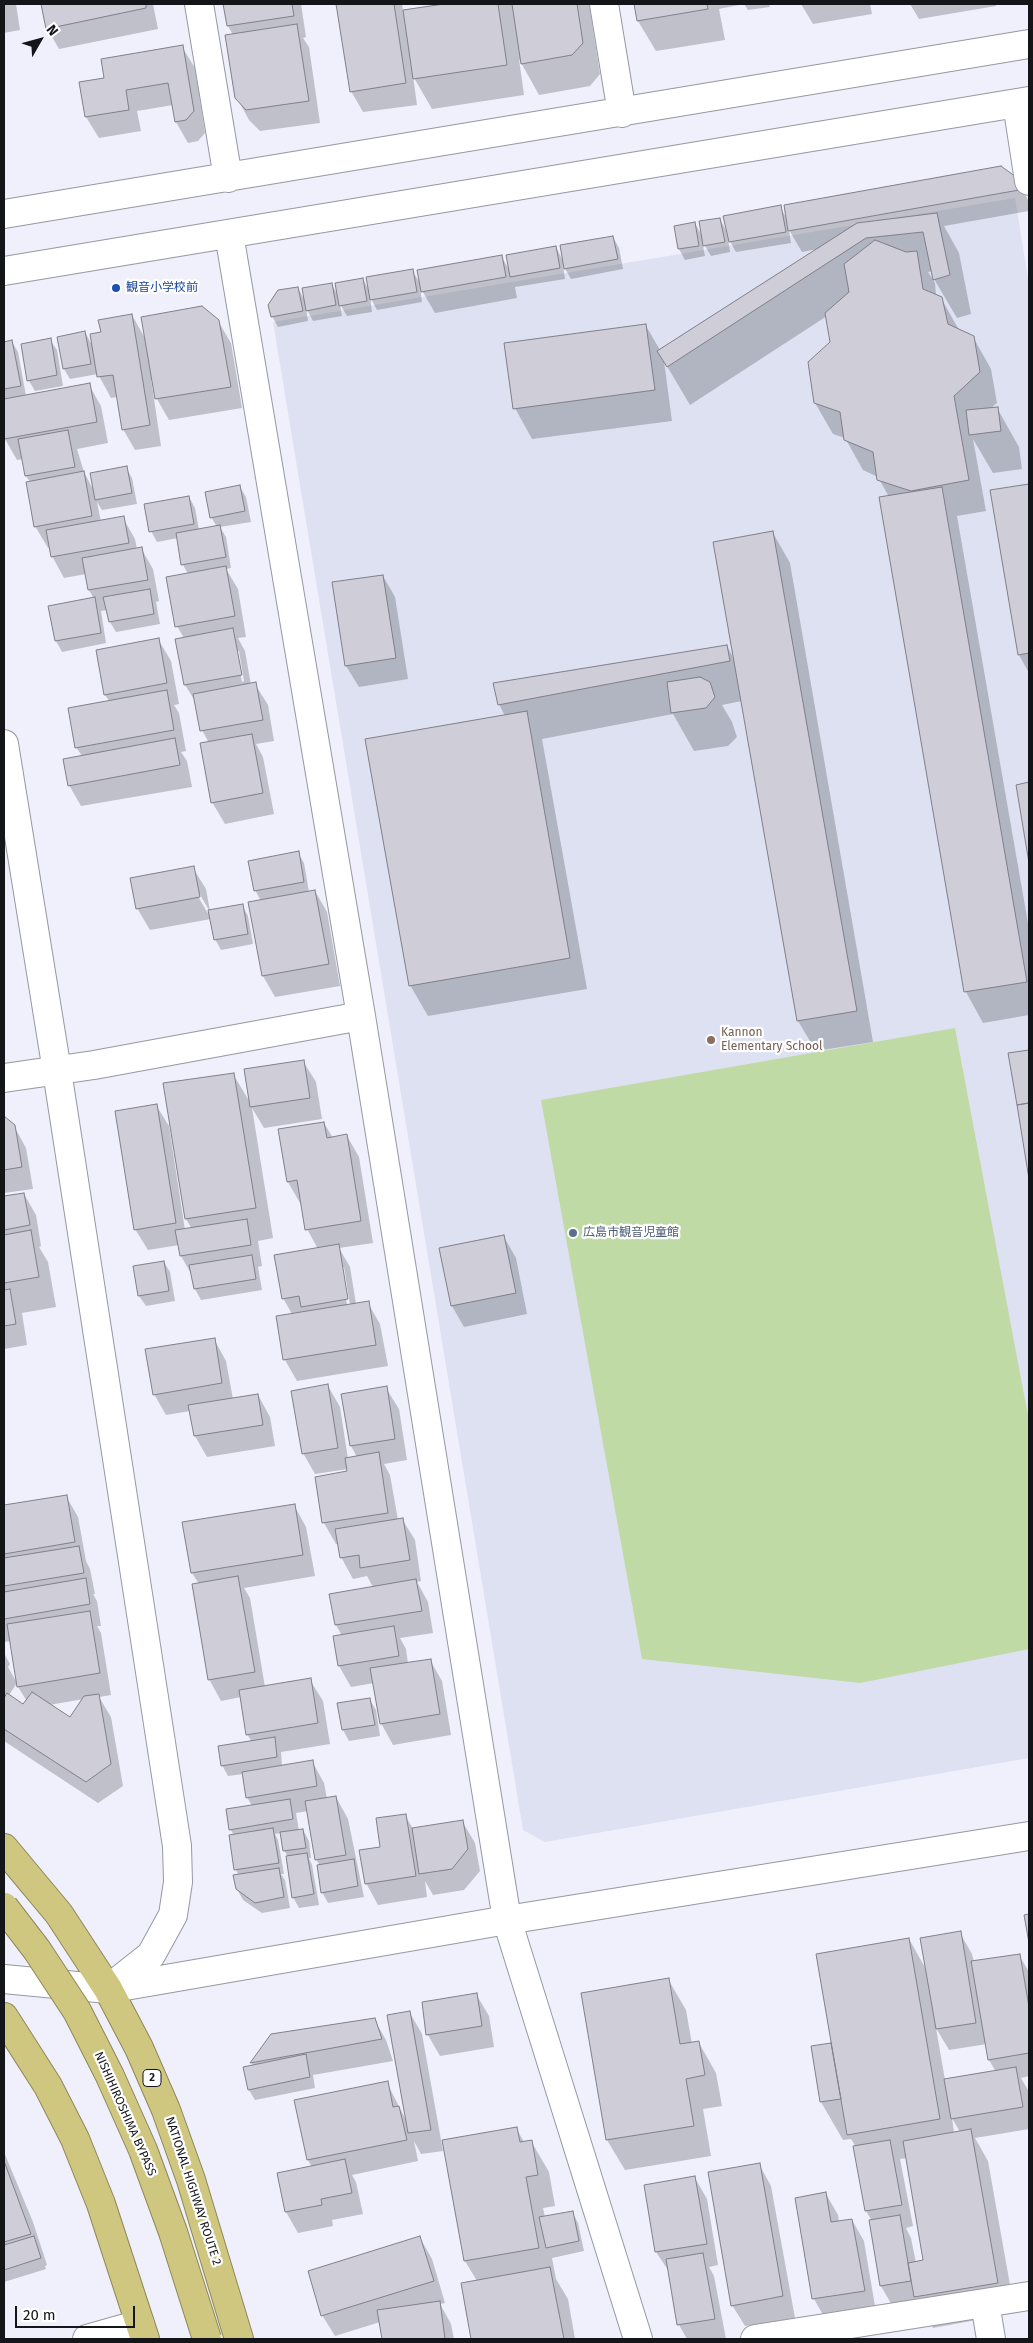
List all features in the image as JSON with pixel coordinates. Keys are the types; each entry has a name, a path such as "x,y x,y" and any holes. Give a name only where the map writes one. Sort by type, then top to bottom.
{"highway":[{"name":"NATIONAL HIGHWAY ROUTE 2","path":"4,1848 59,1914 108,1990 139,2048 166,2110 191,2180 239,2339"},
{"name":"NISHIHIROSHIMA BYPASS","path":"4,1907 37,1950 72,2004 110,2076 143,2150 173,2232 207,2339"},
{"path":"4,2017 48,2086 75,2139 101,2204 143,2331"}],"street":[{"path":"199,4 228,178"},
{"path":"604,4 622,113"},
{"path":"4,214 1029,44"},
{"path":"4,270 1023,102 1029,181"},
{"path":"229,234 361,1016 507,1920 638,2339"},
{"path":"4,744 57,1071 177,1846 178,1882 173,1916 151,1955 108,1990"},
{"path":"4,1078 57,1071 361,1016"},
{"path":"4,1979 108,1990 507,1920 1029,1836"},
{"path":"755,2339 1029,2296"},
{"path":"985,2303 991,2339"},
{"path":"88,2339 143,2331"}],"shaded area":[{"name":"Kannon Elementary School","path":"1015,198 1029,284 1029,1758 545,1842 523,1830 273,322"}],"green space":[{"path":"955,1028 1029,1421 1029,1649 860,1683 642,1659 541,1100"}],"building":[{"path":"41,4 146,4 146,8 46,29"},
{"path":"223,4 292,4 294,16 227,26"},
{"path":"336,4 394,4 406,83 350,92"},
{"path":"444,4 498,4 507,65 413,79 403,10"},
{"path":"512,4 577,4 583,43 572,55 521,64"},
{"path":"634,4 707,4 708,9 637,21"},
{"path":"297,24 309,101 246,110 235,98 225,35"},
{"path":"183,45 194,111 186,120 175,122 168,83 126,90 129,110 85,117 79,82 104,78 101,59"},
{"path":"1001,166 1016,177 1019,190 788,231 784,205"},
{"path":"781,205 786,232 729,242 723,216"},
{"path":"937,213 950,275 933,280 923,232 866,238 667,367 657,351 857,223"},
{"path":"720,218 725,242 703,246 699,221"},
{"path":"695,222 699,246 678,249 674,226"},
{"path":"613,236 618,259 564,269 560,245"},
{"path":"875,240 906,252 917,251 923,289 942,297 948,324 974,336 980,372 954,396 969,480 911,491 877,480 873,452 844,440 840,412 814,403 808,362 830,342 825,313 849,292 844,264"},
{"path":"556,246 560,268 510,277 506,255"},
{"path":"502,255 506,277 421,292 417,270"},
{"path":"413,269 417,292 370,300 366,277"},
{"path":"363,278 367,301 339,306 335,283"},
{"path":"332,283 336,305 306,311 302,288"},
{"path":"298,287 303,311 271,317 268,305 278,290"},
{"path":"202,306 219,320 231,387 155,399 141,317"},
{"path":"132,314 150,425 122,430 113,375 97,377 90,334 101,332 98,320"},
{"path":"646,324 655,390 513,409 504,343"},
{"path":"85,331 91,364 63,369 57,337"},
{"path":"51,338 57,375 27,381 21,344"},
{"path":"12,340 21,386 4,389 4,342"},
{"path":"90,383 97,422 4,439 4,399"},
{"path":"998,407 1001,431 969,435 966,410"},
{"path":"68,430 75,467 25,476 18,439"},
{"path":"127,466 132,493 95,500 90,473"},
{"path":"84,471 92,516 34,527 26,482"},
{"path":"1029,484 1029,653 1018,655 990,490"},
{"path":"240,485 245,511 210,518 205,492"},
{"path":"942,487 1027,982 964,992 879,497"},
{"path":"189,496 194,524 149,532 144,504"},
{"path":"124,516 129,543 51,557 46,530"},
{"path":"220,525 226,557 181,565 176,533"},
{"path":"773,531 857,1011 797,1021 713,542"},
{"path":"142,547 148,580 88,590 82,558"},
{"path":"226,566 235,616 175,627 166,577"},
{"path":"383,575 396,658 345,666 332,582"},
{"path":"150,589 154,614 109,622 103,597"},
{"path":"95,597 101,633 55,641 48,606"},
{"path":"233,628 242,675 184,685 175,639"},
{"path":"159,638 167,683 104,695 96,650"},
{"path":"727,645 730,661 498,705 493,683"},
{"path":"700,677 710,682 715,697 706,708 671,713 667,682"},
{"path":"256,682 263,720 200,731 193,694"},
{"path":"167,690 174,730 75,748 68,708"},
{"path":"527,711 570,958 409,986 365,739"},
{"path":"252,734 263,793 211,803 200,743"},
{"path":"175,738 180,765 68,786 63,759"},
{"path":"1029,782 1029,863 1016,785"},
{"path":"299,851 304,882 254,891 248,861"},
{"path":"194,866 200,897 136,909 130,878"},
{"path":"315,890 329,964 262,976 248,902"},
{"path":"243,904 248,934 214,940 208,910"},
{"path":"1029,1050 1029,1103 1017,1105 1008,1053"},
{"path":"304,1060 310,1098 250,1107 244,1069"},
{"path":"234,1073 256,1208 185,1219 163,1083"},
{"path":"1029,1103 1029,1179 1017,1105"},
{"path":"157,1104 176,1223 134,1230 115,1111"},
{"path":"4,1116 15,1125 22,1167 4,1170"},
{"path":"324,1122 327,1138 347,1134 361,1221 305,1230 297,1180 287,1182 278,1129"},
{"path":"24,1193 30,1225 4,1230 4,1196"},
{"path":"247,1219 251,1245 180,1256 175,1230"},
{"path":"31,1230 39,1277 4,1283 4,1235"},
{"path":"504,1235 516,1293 451,1306 439,1248"},
{"path":"339,1244 348,1299 301,1307 299,1296 282,1299 274,1255"},
{"path":"252,1255 256,1279 194,1289 189,1265"},
{"path":"164,1261 169,1291 138,1296 133,1266"},
{"path":"10,1289 16,1324 4,1326 4,1290"},
{"path":"369,1301 376,1345 283,1360 276,1316"},
{"path":"215,1338 222,1383 153,1395 145,1349"},
{"path":"328,1384 338,1448 302,1454 291,1391"},
{"path":"387,1386 395,1439 350,1446 341,1394"},
{"path":"258,1394 263,1425 194,1436 188,1405"},
{"path":"379,1452 388,1513 322,1523 315,1477 347,1471 345,1458"},
{"path":"67,1495 75,1542 4,1554 4,1505"},
{"path":"295,1504 303,1555 191,1573 182,1522"},
{"path":"403,1518 410,1560 360,1568 359,1555 340,1558 335,1529"},
{"path":"79,1546 84,1573 4,1586 4,1558"},
{"path":"238,1576 255,1672 208,1680 192,1584"},
{"path":"86,1578 90,1604 4,1619 4,1592"},
{"path":"416,1579 422,1611 335,1625 329,1594"},
{"path":"90,1611 100,1673 17,1687 7,1624"},
{"path":"394,1626 399,1656 338,1666 333,1636"},
{"path":"431,1659 440,1714 380,1724 370,1668"},
{"path":"311,1678 318,1723 246,1735 239,1690"},
{"path":"32,1692 70,1717 84,1696 99,1694 111,1764 86,1782 4,1729 4,1698 7,1693 23,1704"},
{"path":"370,1698 375,1725 342,1730 337,1703"},
{"path":"275,1737 277,1757 221,1766 218,1746"},
{"path":"313,1760 317,1786 246,1798 242,1772"},
{"path":"336,1796 346,1855 315,1860 305,1801"},
{"path":"290,1799 293,1819 229,1830 226,1809"},
{"path":"406,1814 416,1876 365,1884 359,1850 380,1847 376,1818"},
{"path":"463,1820 468,1849 452,1869 419,1874 412,1828"},
{"path":"273,1828 279,1863 234,1870 229,1835"},
{"path":"303,1829 306,1848 283,1851 280,1832"},
{"path":"307,1853 314,1894 292,1898 286,1856"},
{"path":"354,1859 358,1886 321,1893 317,1865"},
{"path":"279,1868 284,1897 255,1903 236,1889 233,1875"},
{"path":"1029,1914 1029,1943 1024,1915"},
{"path":"961,1931 976,2023 936,2029 920,1938"},
{"path":"909,1938 940,2119 847,2135 816,1954"},
{"path":"1020,1954 1029,2007 1029,2053 988,2060 971,1961"},
{"path":"669,1978 680,2044 699,2041 705,2075 686,2079 694,2126 606,2140 581,1993"},
{"path":"477,1993 482,2026 426,2035 422,2002"},
{"path":"410,2011 431,2130 408,2133 387,2015"},
{"path":"375,2018 382,2039 250,2063 271,2034"},
{"path":"831,2043 841,2099 820,2102 811,2046"},
{"path":"306,2054 310,2077 248,2090 243,2067"},
{"path":"1016,2067 1023,2107 951,2119 944,2079"},
{"path":"388,2081 393,2107 399,2106 407,2140 307,2160 294,2100"},
{"path":"517,2127 520,2142 532,2140 538,2175 526,2177 539,2248 464,2261 442,2140"},
{"path":"971,2129 998,2283 914,2297 908,2263 923,2260 903,2141"},
{"path":"890,2140 902,2205 865,2211 853,2146"},
{"path":"345,2159 352,2193 321,2199 322,2205 285,2212 277,2173"},
{"path":"4,2161 31,2234 4,2242"},
{"path":"760,2163 783,2296 731,2306 708,2172"},
{"path":"695,2176 707,2244 655,2252 644,2185"},
{"path":"826,2192 831,2222 852,2219 865,2291 812,2299 795,2198"},
{"path":"573,2211 579,2241 546,2248 539,2217"},
{"path":"900,2215 911,2281 880,2286 869,2220"},
{"path":"34,2236 41,2258 4,2270 4,2245"},
{"path":"420,2236 434,2281 321,2316 308,2271"},
{"path":"703,2253 715,2319 677,2325 666,2259"},
{"path":"550,2267 564,2339 471,2339 461,2283"},
{"path":"440,2301 445,2339 382,2339 377,2310"}],"place":[{"name":"観音小学校前","path":"116,288"},
{"name":"Kannon Elementary School","path":"711,1040"},
{"name":"広島市観音児童館","path":"573,1233"}]}
